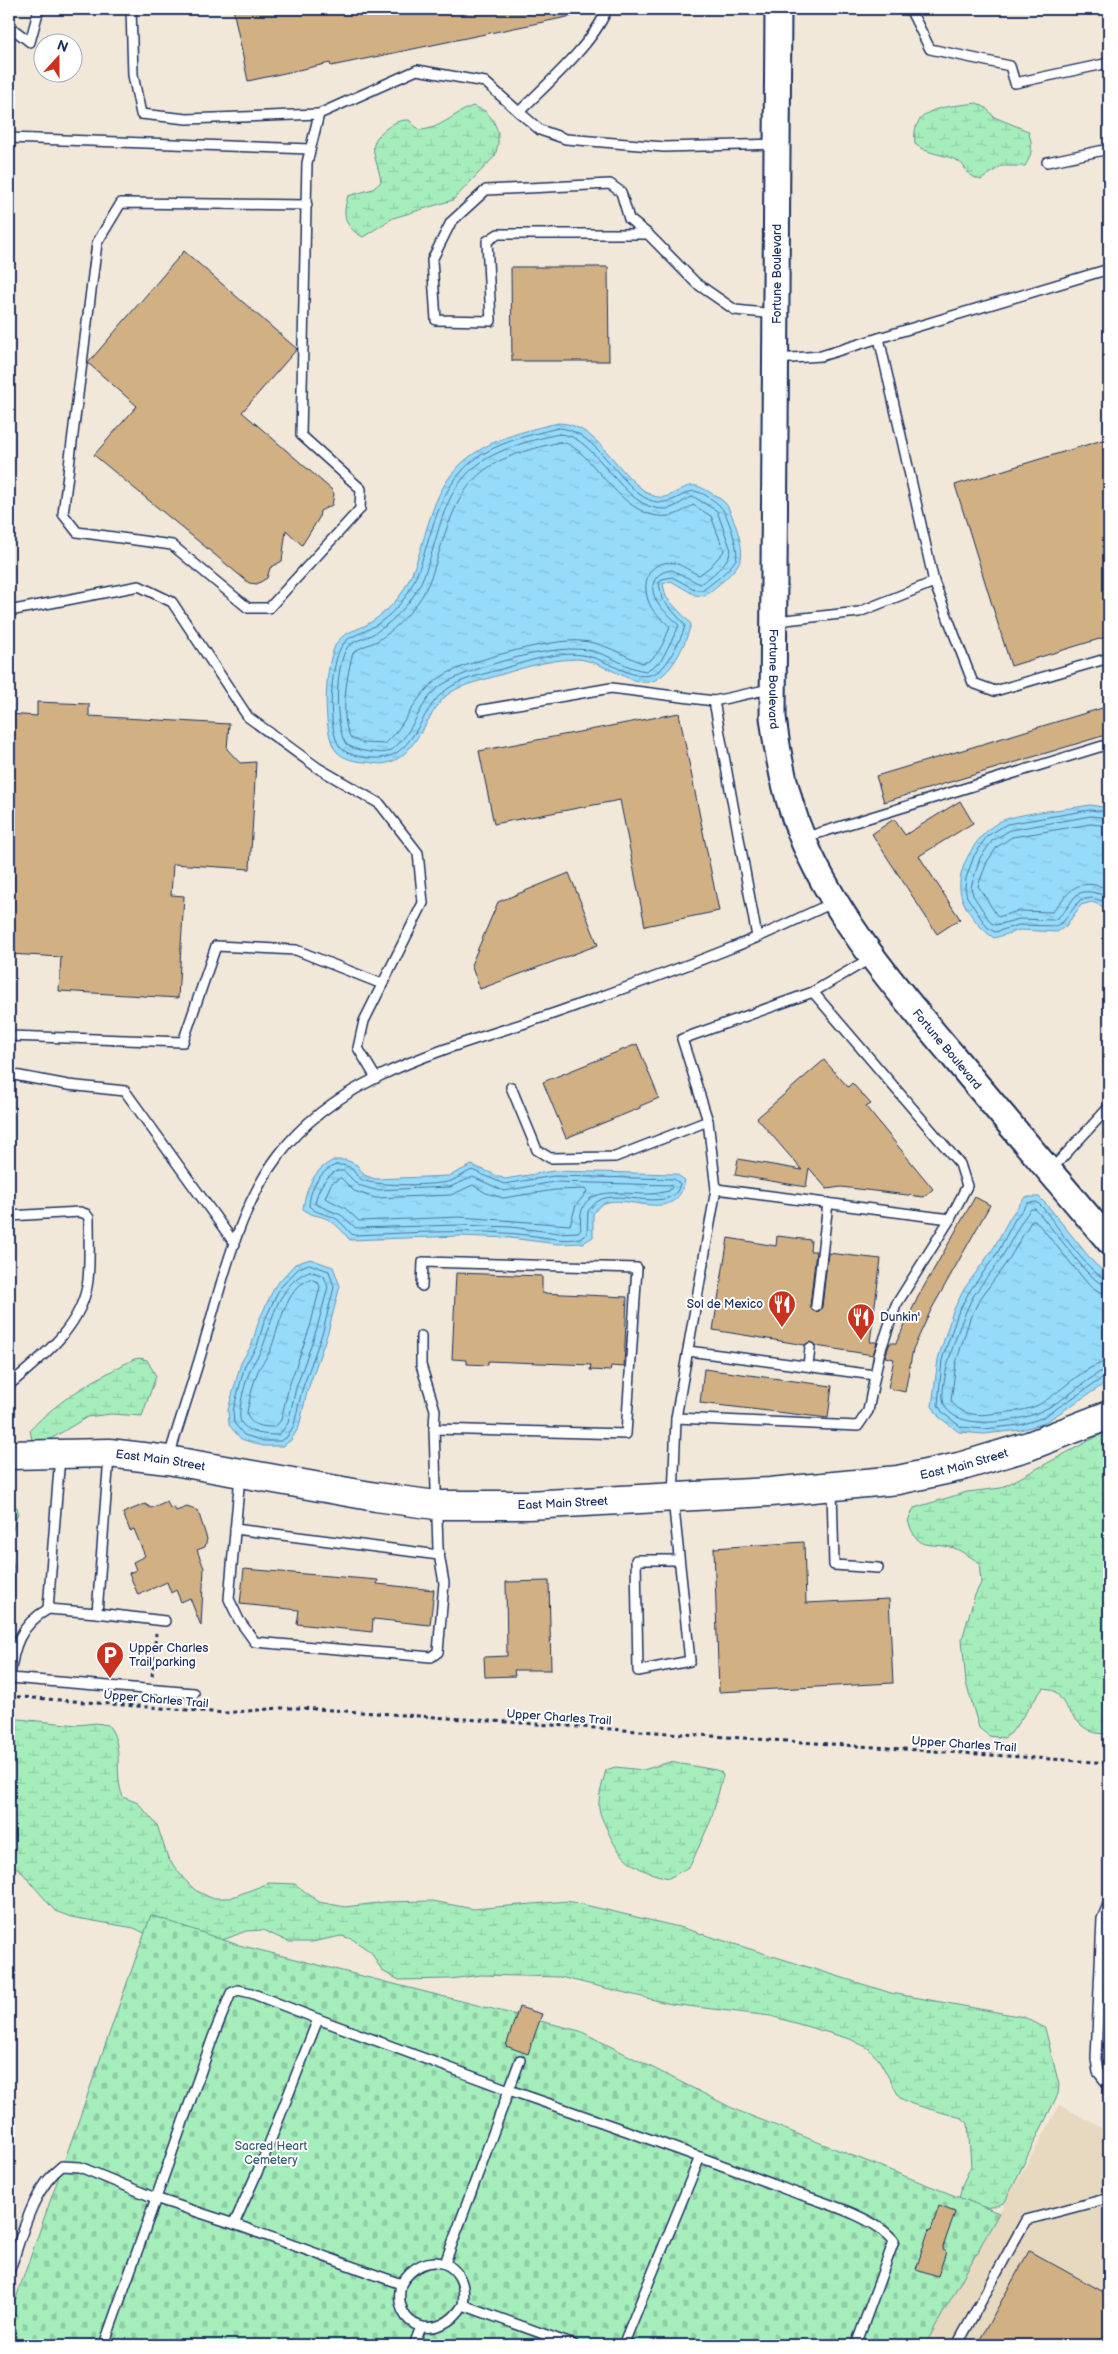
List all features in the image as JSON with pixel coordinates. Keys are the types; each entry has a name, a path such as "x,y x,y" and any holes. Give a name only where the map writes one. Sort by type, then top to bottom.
{"main road":[{"name":"Fortune Boulevard","path":"778,9 773,717 779,762 803,838 836,901 873,957 913,1009 1109,1241"},
{"name":"East Main Street","path":"9,1455 109,1453 168,1460 436,1506 528,1506 832,1488 898,1480 959,1467 1029,1446 1109,1416"}],"lane":[{"path":"9,26 30,42 39,9"},
{"path":"132,9 133,75 142,114 187,119 319,114 417,70 485,82 540,130 566,139 664,147 778,144"},
{"path":"520,112 582,47 603,19 607,9"},
{"path":"910,9 930,49 1010,66 1015,83 1109,63"},
{"path":"307,205 122,204 97,244 63,514 76,532 172,545 248,608 269,608 360,509 361,489 301,435 307,205 307,164 319,114"},
{"path":"9,138 310,150"},
{"path":"1047,162 1109,150"},
{"path":"648,234 498,234 487,241 491,321 436,320 432,260 451,222 486,190 610,184 621,192 629,219 648,234 696,283 735,310 777,314"},
{"path":"777,359 821,356 1109,269"},
{"path":"879,338 934,582 973,683 995,691 1109,658"},
{"path":"774,622 859,612 934,582"},
{"path":"9,611 139,586 172,602 248,717 318,768 380,804 418,853 423,903 364,1020 358,1048 376,1078"},
{"path":"482,710 611,688 714,701 773,689"},
{"path":"714,701 757,937"},
{"path":"803,838 885,811 1109,744"},
{"path":"168,1460 235,1244 255,1194 278,1156 292,1140 328,1107 376,1078 404,1065 569,1008 757,937 836,901"},
{"path":"9,1036 184,1042 216,946 296,950 382,984"},
{"path":"679,1560 636,1560 638,1671 690,1661 673,1498 676,1418 716,1189 708,1121 682,1039 812,992 873,957"},
{"path":"676,1418 858,1426 868,1411 879,1354 896,1305 950,1219 967,1186 960,1164 812,992"},
{"path":"9,1072 68,1085 124,1091 235,1244"},
{"path":"511,1087 537,1150 550,1158 615,1157 708,1121"},
{"path":"1050,1172 1109,1107"},
{"path":"716,1189 950,1219"},
{"path":"816,1306 828,1204"},
{"path":"9,1216 80,1212 86,1214 89,1218 88,1281 77,1316 39,1359 9,1385"},
{"path":"422,1286 422,1262 638,1268 626,1434 434,1429"},
{"path":"241,1472 229,1599 239,1620 255,1642 431,1657 438,1652 444,1583 439,1555 436,1506 435,1410 420,1365 421,1336"},
{"path":"808,1366 810,1348"},
{"path":"688,1351 875,1375"},
{"path":"97,1613 109,1453"},
{"path":"48,1609 60,1454"},
{"path":"832,1488 834,1565 878,1568"},
{"path":"235,1529 439,1555"},
{"path":"161,1620 48,1609 33,1618 18,1637 13,1654 10,1678 194,1692"},
{"path":"1109,1902 1102,1919 1096,2059 1098,2072 1109,2086"},
{"path":"104,2345 155,2198 231,1994 238,1990 251,1993 509,2090 700,2156 860,2217 886,2231 894,2240 856,2345"},
{"path":"234,2224 264,2157 318,2019"},
{"path":"445,2264 520,2060"},
{"path":"623,2345 700,2156"},
{"path":"9,2272 34,2203 49,2176 62,2166 80,2167 155,2198 234,2224 401,2284"},
{"path":"957,2345 1026,2220 1109,2198"},
{"path":"430,2261 445,2264 456,2270 463,2283 463,2305 457,2316 448,2323 435,2328 421,2327 408,2319 400,2308 398,2297 401,2284 408,2272 418,2265 430,2261"},
{"path":"463,2305 574,2345"},
{"path":"414,2345 421,2327"}],"path":[{"path":"150,1707 161,1620"},
{"name":"Upper Charles Trail","path":"9,1696 226,1713 296,1708 1109,1763"}],"shaded area":[{"path":"1060,2105 1109,2132 1109,2345 925,2345"}],"green space":[{"path":"977,103 986,108 994,117 1028,131 1031,149 1030,157 1025,166 1001,166 981,180 968,173 958,161 925,150 915,144 915,131 918,122 925,115 943,107"},
{"path":"473,106 485,111 493,120 498,132 498,144 495,156 453,200 393,218 363,237 348,225 345,209 348,196 373,189 381,182 374,152 376,140 380,134 392,124 402,120 409,120 419,130 433,127"},
{"path":"134,1359 147,1360 156,1376 142,1416 111,1414 87,1417 44,1443 32,1440 30,1430 54,1408 92,1382"},
{"path":"1109,1430 1109,1733 1091,1731 1084,1727 1072,1715 1056,1692 1043,1688 1011,1733 1004,1738 989,1736 979,1728 966,1683 962,1639 975,1595 981,1583 979,1562 954,1548 921,1542 916,1538 908,1521 914,1508 967,1492 1001,1488"},
{"path":"12,1506 17,1507 18,1512 9,1543 9,1509"},
{"path":"9,1543 14,1569 14,1619 9,1645"},
{"path":"19,1719 77,1725 96,1723 108,1725 113,1733 118,1751 119,1779 123,1797 138,1803 157,1825 168,1858 183,1878 195,1890 211,1898 230,1898 269,1883 295,1884 319,1902 345,1907 386,1902 433,1901 473,1909 568,1901 683,1928 891,1993 1024,2017 1045,2028 1059,2085 1058,2094 1005,2202 993,2207 970,2205 959,2199 962,2185 971,2166 968,2123 962,2118 912,2104 900,2098 879,2060 868,2048 850,2039 771,2016 671,2004 560,1977 481,1975 450,1979 399,1980 382,1971 371,1952 352,1939 341,1936 312,1942 289,1942 263,1930 246,1931 192,1952 182,1951 134,1928 71,1917 55,1911 21,1871 9,1862 9,1722"},
{"path":"670,1762 716,1770 721,1772 723,1776 711,1820 690,1866 669,1878 647,1872 630,1862 623,1855 611,1838 599,1811 599,1803 606,1770 615,1767 643,1770"},
{"name":"Sacred Heart Cemetery","path":"151,1915 235,1944 580,2031 736,2110 999,2213 925,2345 9,2345 9,2318"}],"water":[{"path":"558,423 571,425 583,430 604,448 632,480 651,495 666,497 684,488 697,486 721,499 729,509 738,532 741,549 740,561 733,571 705,596 695,595 671,581 663,584 666,597 691,624 681,650 671,667 657,679 649,682 635,680 595,663 578,659 542,663 518,669 465,686 447,695 406,752 397,759 385,764 377,764 354,761 340,754 332,743 328,730 326,697 327,680 333,650 338,641 348,633 378,617 400,596 411,576 439,495 447,480 458,467 468,458 492,443 518,433"},
{"path":"1090,805 1109,808 1109,909 1092,902 1081,905 1066,926 1057,932 1020,930 994,938 977,923 961,896 960,879 973,847 989,829 1006,819"},
{"path":"334,1160 346,1160 357,1165 364,1175 375,1179 449,1176 472,1165 505,1179 553,1171 676,1174 685,1180 680,1194 671,1202 661,1205 611,1202 601,1205 593,1214 593,1237 583,1243 558,1244 510,1238 460,1236 350,1240 332,1222 303,1209 306,1194 312,1180 321,1168"},
{"path":"1025,1197 1039,1197 1094,1263 1109,1276 1109,1381 1044,1423 1021,1430 984,1434 959,1432 939,1417 932,1406 938,1359 953,1311 964,1289 993,1249 1011,1216"},
{"path":"310,1259 333,1267 340,1286 328,1332 307,1392 299,1427 291,1440 283,1446 263,1446 241,1439 229,1425 228,1410 241,1363 252,1344 259,1320 275,1286 295,1264"}],"building":[{"path":"233,9 572,9 572,16 331,66 330,63 248,81"},
{"path":"184,251 297,349 242,412 332,490 334,494 332,505 320,511 319,518 302,545 286,530 282,561 270,568 267,578 257,584 249,583 94,455 137,406 88,363"},
{"path":"511,267 608,267 609,361 512,361"},
{"path":"1109,438 1109,636 1011,666 955,485"},
{"path":"37,702 89,704 89,716 229,724 227,749 240,763 256,762 250,869 173,864 171,895 184,896 178,998 59,991 61,957 9,954 9,714 37,716"},
{"path":"1109,706 1109,734 884,802 876,776"},
{"path":"679,713 719,911 645,926 620,800 494,824 479,751"},
{"path":"960,801 973,823 919,856 960,919 937,934 872,834 894,819 905,835"},
{"path":"569,873 598,945 480,989 471,965 498,902"},
{"path":"637,1044 659,1098 640,1106 640,1108 566,1138 543,1082"},
{"path":"824,1060 848,1087 852,1083 871,1104 866,1107 933,1189 924,1197 841,1187 827,1189 809,1168 806,1187 735,1175 738,1159 802,1170 757,1118"},
{"path":"975,1197 990,1205 931,1310 913,1349 905,1392 888,1388 894,1359 885,1357 890,1343 896,1343 918,1297"},
{"path":"777,1236 811,1240 810,1251 816,1251 810,1306 815,1312 819,1311 822,1307 828,1253 881,1259 870,1342 877,1342 873,1355 816,1346 811,1342 805,1345 713,1330 728,1238 776,1246"},
{"path":"456,1273 542,1276 542,1293 627,1297 624,1367 611,1366 610,1371 590,1370 591,1365 488,1361 488,1365 467,1364 467,1360 452,1359"},
{"path":"704,1369 832,1386 828,1418 700,1403"},
{"path":"167,1501 170,1508 174,1507 176,1511 187,1507 198,1511 207,1539 205,1547 197,1550 204,1568 201,1626 190,1598 181,1602 176,1590 171,1593 167,1582 138,1595 129,1573 136,1570 133,1562 145,1556 134,1529 130,1531 123,1513 145,1504 151,1508"},
{"path":"804,1542 806,1603 889,1599 893,1683 719,1692 714,1548"},
{"path":"244,1569 378,1580 377,1584 434,1590 430,1625 373,1619 372,1632 297,1624 299,1610 240,1604"},
{"path":"549,1581 551,1670 514,1670 515,1676 485,1677 484,1657 507,1656 506,1582"},
{"path":"519,2007 542,2014 528,2054 506,2046"},
{"path":"939,2206 955,2212 942,2250 946,2252 938,2276 916,2269"},
{"path":"1029,2251 1109,2295 1109,2345 977,2345"}],"place":[{"name":"Sol de Mexico","path":"782,1328"},
{"name":"Dunkin'","path":"861,1341"},
{"name":"Upper Charles Trail parking","path":"110,1679"}]}
